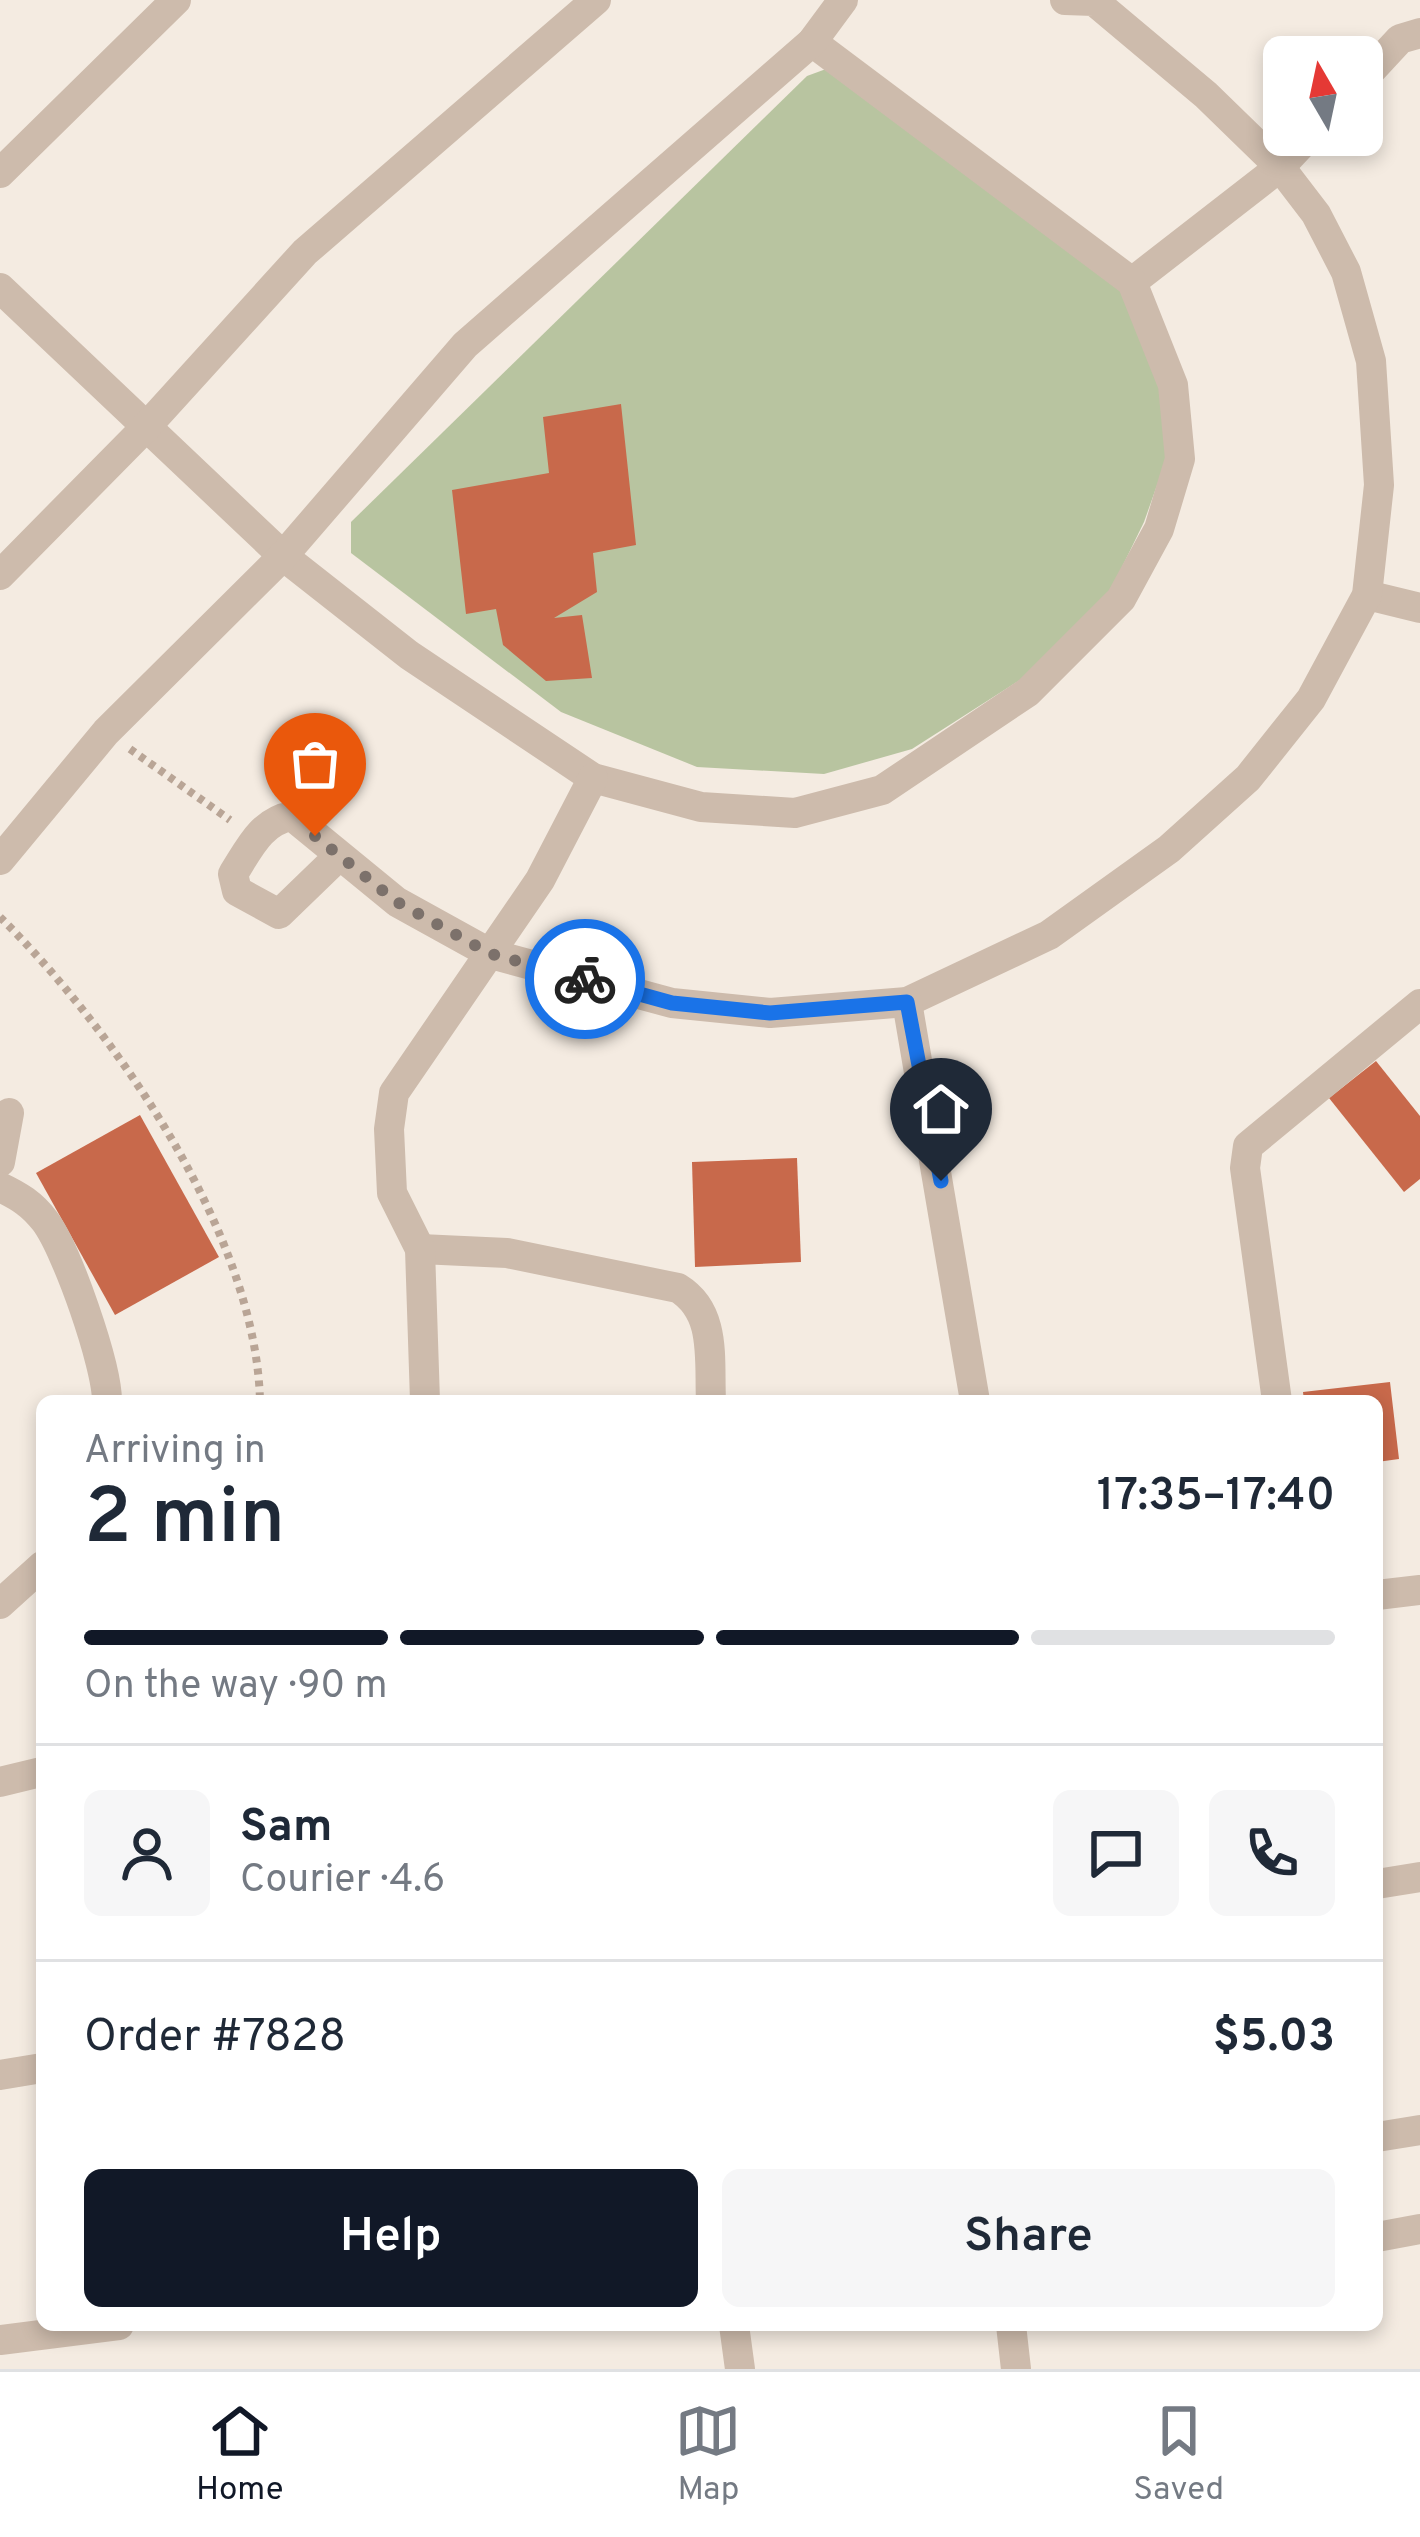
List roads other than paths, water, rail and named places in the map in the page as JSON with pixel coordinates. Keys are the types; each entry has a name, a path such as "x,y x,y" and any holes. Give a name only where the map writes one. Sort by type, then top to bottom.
{"street":[{"path":"0,172 176,0"},
{"path":"0,575 147,426 305,252 596,0"},
{"path":"0,860 106,732 283,556 465,345 812,42 843,0"},
{"path":"339,856 279,914 237,892 233,874 256,838 273,819 292,816 397,902 491,954 672,1003 770,1013 907,1002 1049,935 1169,849 1248,778 1311,699 1367,595 1379,484 1371,362 1346,272 1316,214 1280,167 1207,95 1094,1 1065,0"},
{"path":"1383,57 1400,39 1420,33"},
{"path":"0,288 283,556 409,655 593,778 701,806 795,813 882,790 1028,692 1120,599 1160,529 1180,459 1173,385 1132,282 812,42"},
{"path":"1132,282 1290,156"},
{"path":"1367,595 1420,608"},
{"path":"425,1395 420,1249 392,1193 389,1129 394,1093 540,880 593,778"},
{"path":"907,1002 974,1395"},
{"path":"1276,1395 1245,1168 1248,1146 1420,1004"},
{"path":"0,1162 9,1112"},
{"path":"0,1187 23,1197 49,1225 100,1354 106,1395"},
{"path":"420,1249 507,1253 678,1288 694,1298 706,1317 711,1395"},
{"path":"0,1604 36,1571"},
{"path":"1383,1594 1420,1589"},
{"path":"0,1782 36,1776"},
{"path":"1383,1884 1420,1876"},
{"path":"0,2074 36,2069"},
{"path":"1383,2136 1420,2130"},
{"path":"1383,2235 1420,2229"},
{"path":"0,2340 71,2331"},
{"path":"735,2331 740,2369"},
{"path":"1012,2331 1016,2369"}]}
